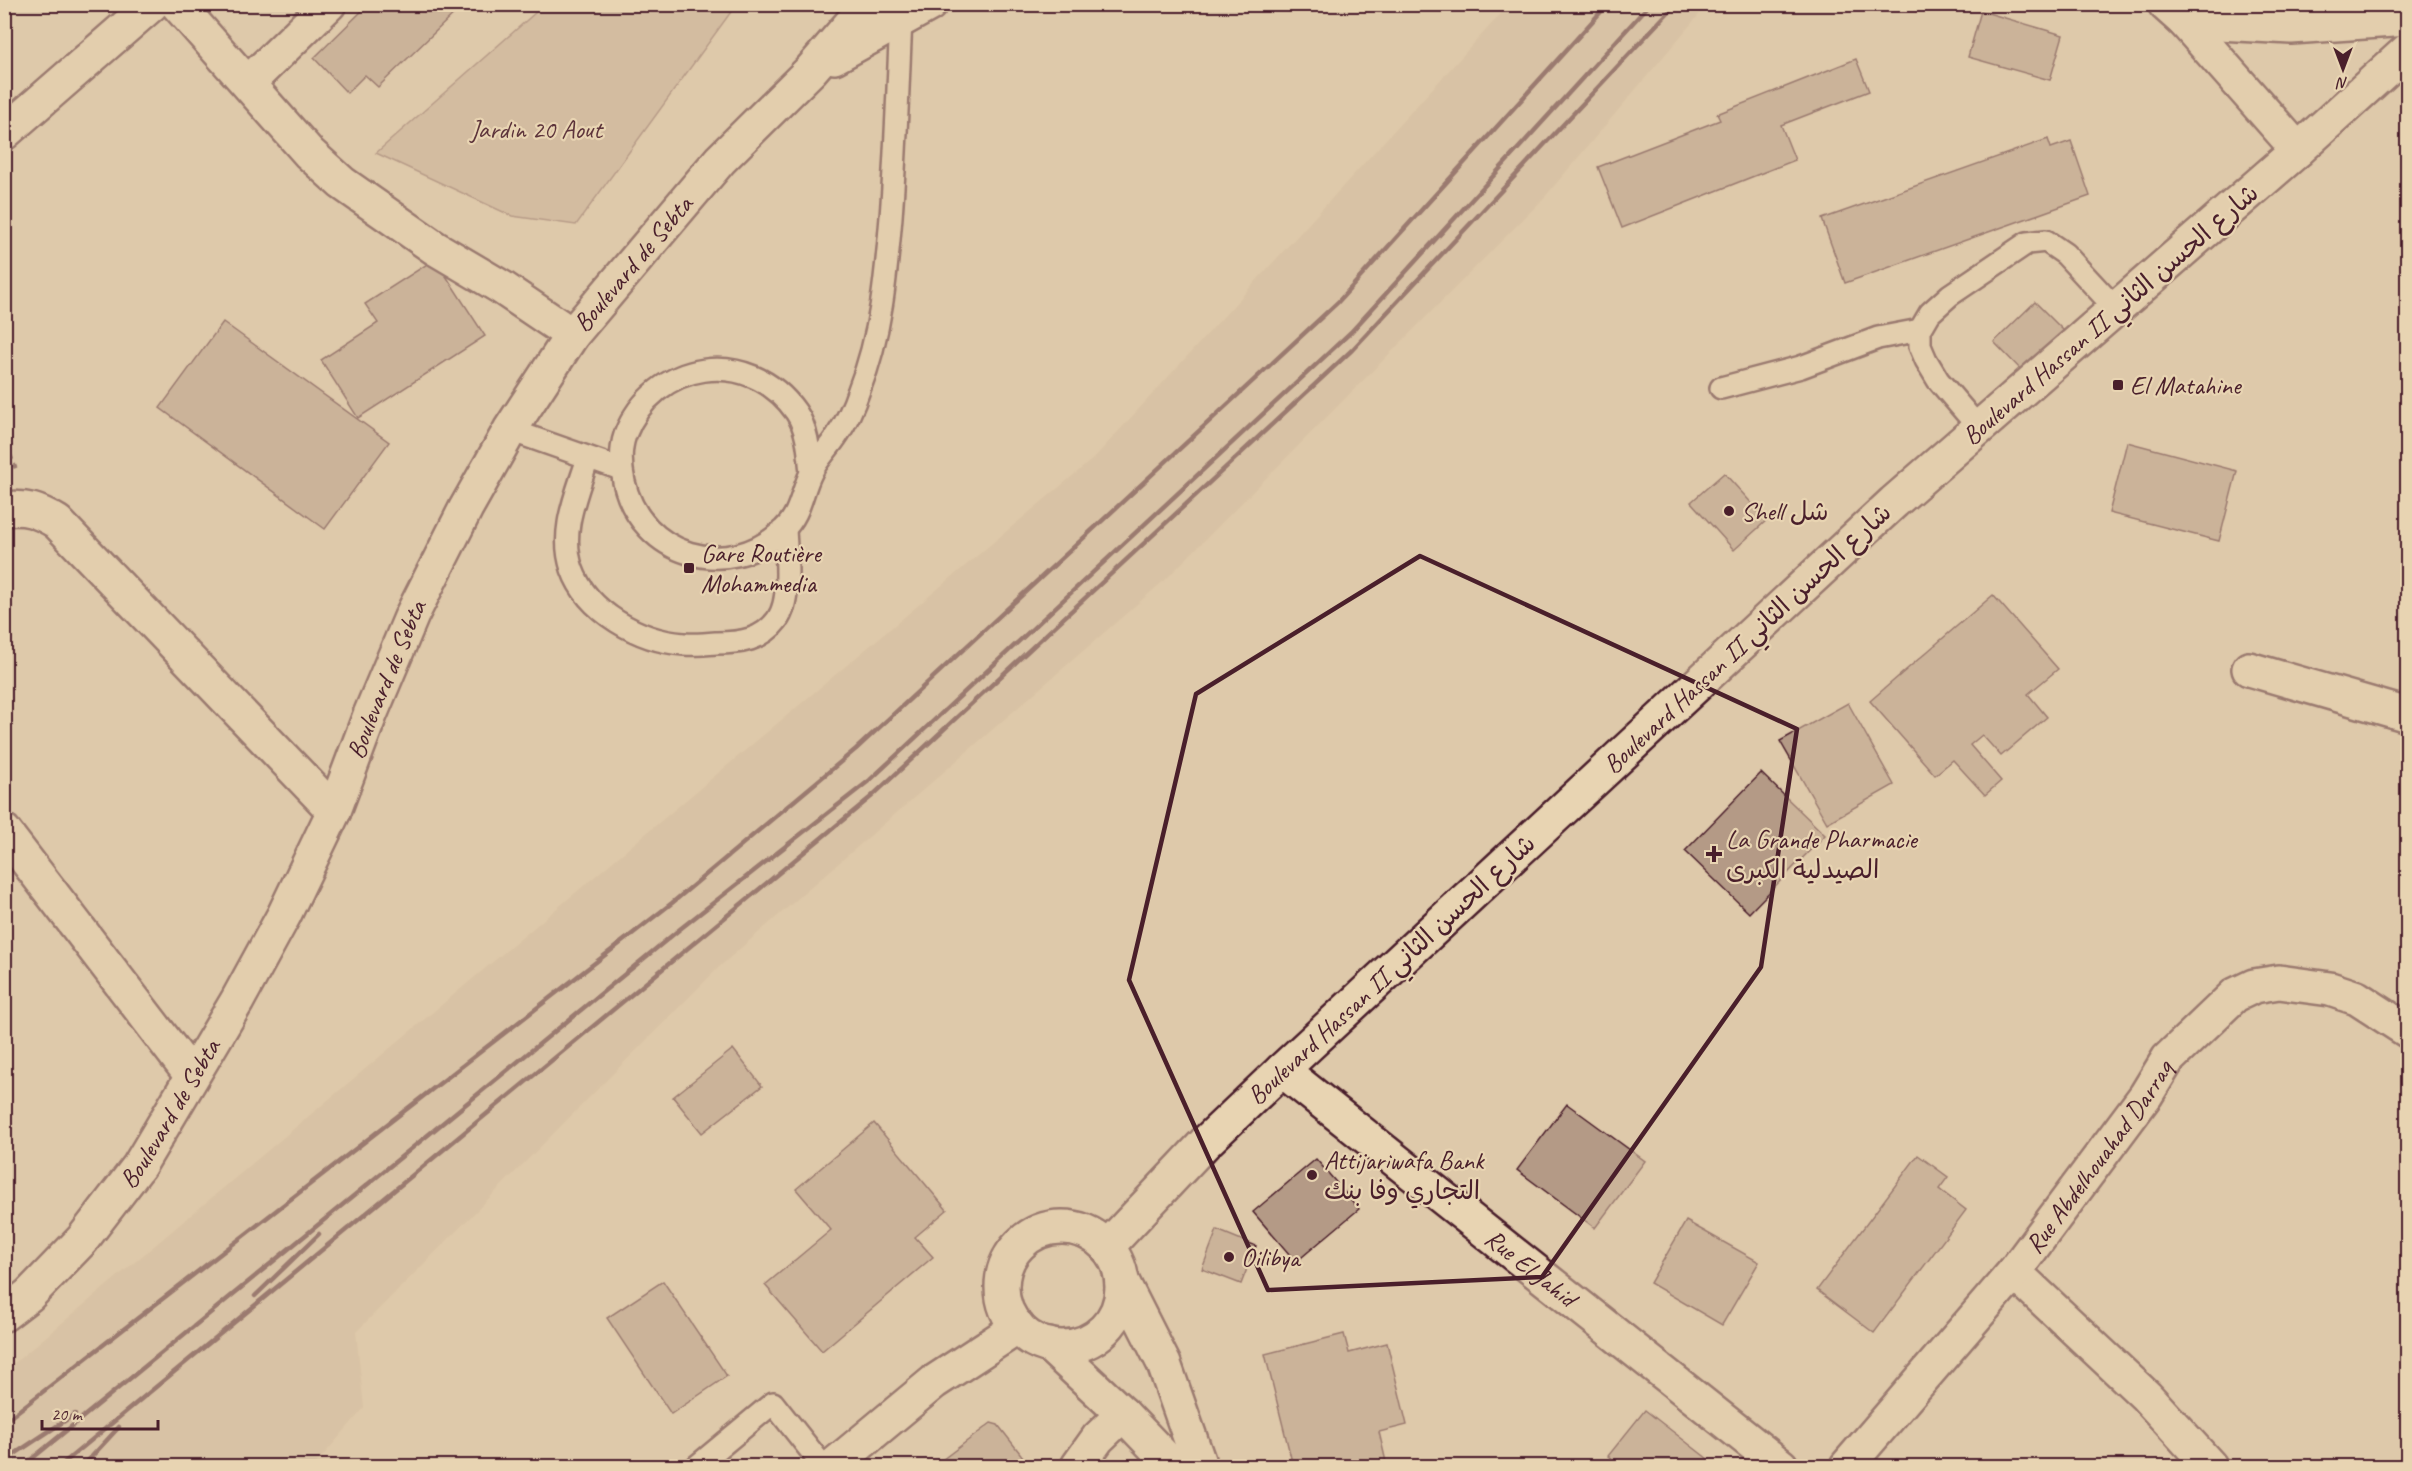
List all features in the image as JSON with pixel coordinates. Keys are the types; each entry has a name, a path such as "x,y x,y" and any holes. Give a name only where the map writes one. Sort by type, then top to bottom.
{"street":[{"path":"4,133 152,4"},
{"path":"177,4 249,82 309,153 342,183 435,248 501,287 572,335"},
{"path":"249,82 329,4"},
{"name":"Boulevard de Sebta","path":"4,1314 29,1295 82,1240 139,1166 284,915 334,811 370,715 412,615 466,508 510,430 572,335 720,160 811,70 868,4"},
{"name":"Boulevard de Sebta","path":"811,70 930,4"},
{"path":"2174,13 2327,27 2408,19"},
{"path":"2174,13 2298,150"},
{"name":"Boulevard Hassan II شارع الحسن الثاني","path":"1107,1248 1205,1143 1282,1070 1886,510 2298,150 2408,50"},
{"path":"4,509 21,506 38,510 57,522 334,811"},
{"path":"2249,669 2408,715"},
{"path":"4,831 191,1075"},
{"name":"Rue Abdelhouahad Darraq","path":"1847,1467 2014,1272 2146,1095 2168,1059 2235,995 2253,986 2279,982 2330,989 2357,998 2408,1031"},
{"name":"Rue El Jahid","path":"1282,1070 1781,1467"},
{"path":"1122,1281 1118,1308 1102,1332 1086,1342 1068,1347 1049,1345 1032,1339 1018,1328 1006,1310 1002,1290 1005,1269 1014,1250 1030,1236 1050,1228 1071,1228 1091,1234 1107,1248 1117,1263 1122,1281 1164,1364 1200,1467"},
{"path":"2014,1272 2146,1396 2210,1467"},
{"path":"832,1467 934,1382 1018,1328"},
{"path":"1049,1345 1124,1414 1173,1467"},
{"path":"1078,1467 1098,1438 1124,1414"}],"lane":[{"path":"2327,27 2351,4"},
{"path":"811,473 809,442 797,413 776,389 749,374 718,368 687,373 659,387 637,410 624,438 621,469 628,499 644,525 668,545 697,556 728,557 759,548 784,529 802,503 811,473 840,431 859,392 874,347 886,279 895,169 901,19"},
{"path":"1979,428 1938,380 1920,346 1920,330 1930,313 1950,295 2027,243 2037,240 2046,241 2065,254 2116,309"},
{"path":"1721,388 1801,367 1878,338 1920,330"},
{"path":"510,430 621,469"},
{"path":"588,458 568,522 567,545 572,567 581,590 605,614 640,633 683,644 741,642 763,635 779,618 785,599 784,529"},
{"path":"698,1467 773,1403 823,1467"}],"highlighted area":[{"path":"1420,556 1797,729 1761,967 1542,1277 1268,1290 1129,980 1196,694"}],"shaded area":[{"path":"1509,5 1707,5 1543,199 1167,578 719,967 356,1332 364,1408 314,1466 5,1466 5,1371 1094,458"}],"green space":[{"name":"Jardin 20 Aout","path":"544,5 736,5 576,225 512,216 376,153"}],"building":[{"path":"369,4 464,4 378,87 365,75 347,93 314,58"},
{"path":"1981,11 2063,35 2050,80 1968,57"},
{"path":"1856,59 1869,91 1781,125 1795,160 1622,228 1598,167 1720,120 1717,114"},
{"path":"2048,139 2051,148 2071,141 2090,196 1845,283 1822,219"},
{"path":"435,259 485,336 358,418 321,360 378,323 365,304"},
{"path":"2035,302 2065,332 2024,373 1994,342"},
{"path":"223,322 389,442 325,529 160,408"},
{"path":"2127,442 2237,471 2219,541 2109,513"},
{"name":"Shell شل","path":"1724,473 1767,520 1734,550 1691,502"},
{"path":"1993,595 2058,669 2028,694 2047,717 2001,756 1982,735 1970,745 2001,781 1985,795 1953,760 1935,775 1870,701"},
{"path":"1848,703 1894,785 1827,823 1780,741"},
{"path":"1761,773 1825,835 1749,913 1685,851"},
{"path":"733,1049 762,1086 702,1133 673,1097"},
{"path":"1567,1104 1645,1161 1595,1228 1517,1170"},
{"path":"874,1123 947,1210 915,1237 933,1257 822,1351 765,1285 831,1230 796,1189"},
{"path":"1918,1155 1948,1177 1939,1189 1966,1210 1874,1333 1817,1290"},
{"path":"1316,1159 1359,1209 1296,1262 1253,1212"},
{"path":"1686,1221 1759,1262 1722,1325 1650,1283"},
{"name":"Oilibya","path":"1217,1230 1256,1246 1241,1284 1202,1269"},
{"path":"663,1281 727,1376 671,1414 607,1318"},
{"path":"1344,1334 1349,1353 1387,1343 1407,1425 1379,1432 1387,1466 1293,1466 1265,1354"},
{"path":"1645,1410 1717,1466 1622,1466 1608,1456"},
{"path":"991,1423 998,1425 1023,1457 1021,1466 934,1466"}],"railway":[{"path":"4,1422 672,903 856,749 1338,302 1608,4"},
{"path":"23,1466 680,929 870,780 1351,332 1650,4"},
{"path":"60,1466 871,797 1352,350 1676,4"},
{"path":"255,1296 319,1234"},
{"path":"4,1461 75,1414"},
{"path":"83,1466 119,1427"}],"place":[{"name":"El Matahine","path":"2118,385"},
{"name":"Shell شل","path":"1729,511"},
{"name":"Gare Routière Mohammedia","path":"689,568"},
{"name":"La Grande Pharmacie الصيدلية الكبرى","path":"1714,854"},
{"name":"Attijariwafa Bank التجاري وفا بنك","path":"1312,1175"},
{"name":"Oilibya","path":"1229,1257"}]}
